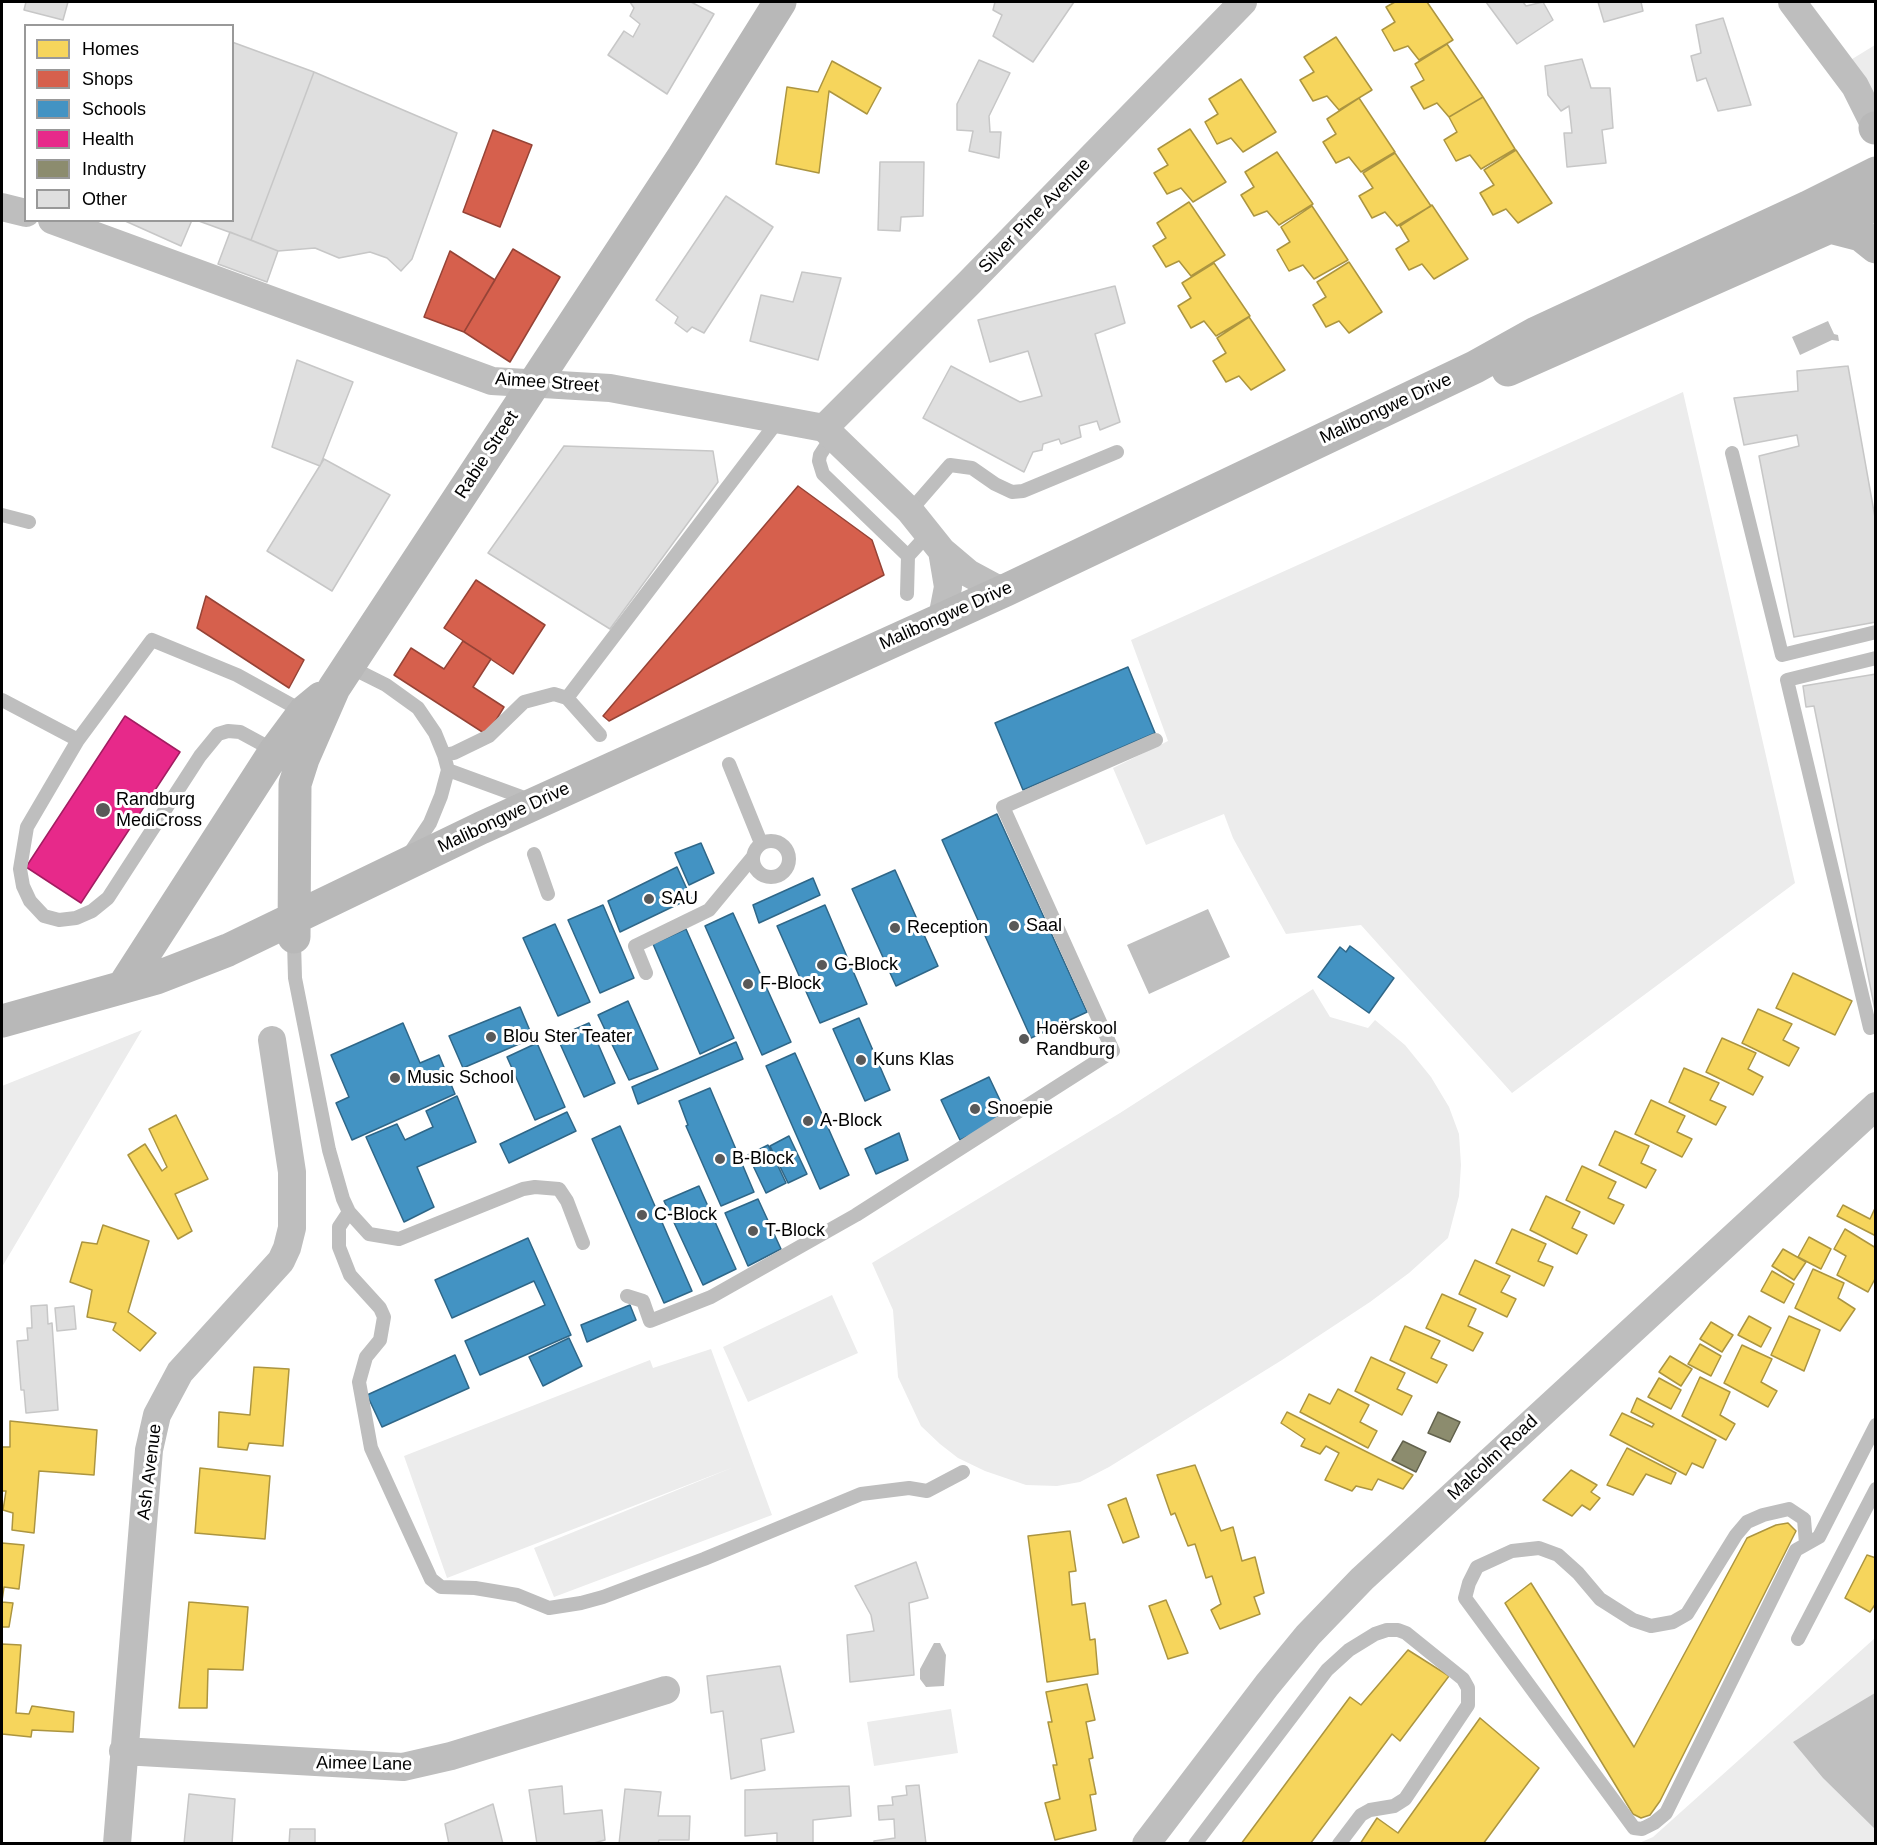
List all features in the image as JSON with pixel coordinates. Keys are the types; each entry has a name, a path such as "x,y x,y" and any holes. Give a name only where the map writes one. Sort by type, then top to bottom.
{"main road":[{"name":"Rabie Street","path":"294,930 296,784 303,759 341,677 683,157 780,2"},
{"name":"Malibongwe Drive","path":"2,1045 182,990 242,967 294,930 401,867 1006,590 1475,367 1554,324 1808,207 1875,173"},
{"name":"Malibongwe Drive","path":"2,1021 186,967 294,930 408,887 445,863 567,803 1492,377 1830,227 1875,204"},
{"path":"1830,227 1861,235 1875,247"},
{"path":"123,987 274,751 304,712 341,677"}],"street":[{"name":"Silver Pine Avenue","path":"828,431 1243,2"},
{"path":"1792,2 1855,86 1875,128"},
{"path":"2,207 24,212"},
{"name":"Aimee Street","path":"57,222 473,375 511,384 600,387 780,418 828,431"},
{"path":"828,431 910,511 935,542 968,573 994,587 1006,590"},
{"path":"935,542 948,587 942,618"},
{"name":"Ash Avenue","path":"117,1844 149,1450 157,1415 180,1372 281,1261 292,1228 292,1172 272,1040"},
{"name":"Malcolm Road","path":"1146,1844 1267,1685 1308,1635 1362,1580 1875,1106"},
{"name":"Aimee Lane","path":"123,1751 403,1767 451,1756 666,1690"}],"lane":[{"path":"567,698 780,418"},
{"path":"828,431 819,461 824,474 908,556 907,594"},
{"path":"910,511 950,465 972,468 995,484 1012,492 1023,491 1117,452"},
{"path":"1732,453 1782,656 1875,632"},
{"path":"2,515 29,522"},
{"path":"908,556 935,542"},
{"path":"274,751 240,732 228,731 218,734 200,756 108,898 92,911 76,918 59,920 44,916 30,901 23,886 20,869 21,848 38,805 109,694 135,667 152,640 237,675 304,712"},
{"path":"1870,1028 1787,680 1875,658"},
{"path":"341,677 386,685 418,708 435,733 444,755 448,770 430,823 401,867"},
{"path":"444,755 454,753 489,736 524,702 554,694 567,698 600,735"},
{"path":"2,699 78,740"},
{"path":"627,1296 643,1301 650,1321 711,1297 856,1215 1113,1051 1003,807 1156,740"},
{"path":"729,764 761,843"},
{"path":"448,770 538,803"},
{"path":"753,858 756,869 765,876 777,876 786,869 789,857 784,846 773,841 761,843"},
{"path":"646,973 635,946 709,910 753,858 761,843"},
{"path":"534,854 548,894"},
{"path":"294,930 295,978 328,1150 342,1197 349,1212 369,1234 399,1239 523,1189 551,1188 559,1189 567,1201 583,1243"},
{"path":"349,1212 339,1227 339,1247 350,1275 380,1308 384,1317 380,1340 366,1357 359,1383 368,1436 386,1482 431,1579 441,1587 475,1588 517,1595 549,1608 581,1603 603,1597 714,1555 861,1494 909,1488 927,1491 963,1472"},
{"path":"1806,1544 1804,1519 1789,1509 1763,1515 1748,1522 1736,1535 1687,1614 1673,1622 1651,1626 1633,1620 1600,1599 1578,1573 1558,1555 1539,1548 1512,1551 1477,1567 1468,1583 1465,1598 1634,1828 1642,1829 1666,1813 1796,1550 1819,1537 1875,1425"},
{"path":"1798,1639 1875,1489"},
{"path":"1195,1844 1327,1670 1349,1650 1376,1634 1387,1630 1398,1630 1406,1633 1463,1679 1468,1688 1468,1705 1405,1799 1394,1806 1370,1810 1361,1815 1339,1844"}],"shaded area":[{"path":"1875,45 1875,97 1844,64"},
{"path":"1828,321 1834,334 1838,335 1839,341 1832,340 1800,355 1792,337"},
{"path":"1683,392 1795,883 1512,1093 1361,925 1286,934 1233,838 1224,814 1146,845 1113,768 1168,741 1131,640"},
{"path":"1208,909 1230,957 1149,994 1127,945"},
{"path":"1313,989 1330,1017 1368,1028 1375,1020 1405,1045 1431,1077 1449,1107 1459,1134 1461,1165 1459,1196 1448,1238 1409,1273 1370,1302 1282,1360 1109,1467 1080,1482 1057,1486 1026,1485 985,1471 958,1458 940,1444 921,1426 898,1377 893,1310 872,1263 1120,1113"},
{"path":"142,1030 2,1267 2,1086"},
{"path":"832,1295 858,1353 748,1402 723,1347"},
{"path":"711,1349 772,1515 554,1597 534,1548 734,1467 447,1578 404,1456 650,1360 653,1368"},
{"path":"1875,1638 1875,1843 1637,1844 1653,1837"},
{"path":"934,1643 940,1643 946,1655 944,1686 926,1687 920,1679 920,1669"},
{"path":"1875,1693 1875,1829 1823,1778 1793,1742"},
{"path":"951,1709 958,1753 874,1766 867,1722"}],"building: Homes":[{"path":"1395,2 1427,2 1453,40 1419,60 1408,46 1394,51 1382,30 1395,22 1386,7"},
{"path":"1336,37 1372,90 1339,110 1327,96 1313,101 1300,80 1314,72 1304,57"},
{"path":"1447,44 1483,97 1449,117 1437,103 1424,109 1411,87 1424,80 1415,64"},
{"path":"832,61 881,88 867,114 829,91 819,173 776,164 787,87 818,92"},
{"path":"1241,79 1276,132 1243,152 1231,138 1217,144 1205,122 1218,114 1209,99"},
{"path":"1483,97 1515,149 1481,169 1470,155 1456,161 1444,140 1457,132 1449,117"},
{"path":"1359,98 1395,152 1361,172 1349,157 1336,163 1323,142 1336,134 1327,119"},
{"path":"1190,129 1226,182 1193,202 1181,188 1167,194 1154,173 1168,165 1158,149"},
{"path":"1516,150 1552,203 1518,223 1506,209 1493,215 1480,193 1494,185 1484,170"},
{"path":"1277,152 1313,204 1279,225 1267,211 1254,216 1241,195 1254,187 1245,172"},
{"path":"1395,153 1431,206 1397,226 1385,212 1372,218 1359,196 1373,188 1363,173"},
{"path":"1189,202 1225,255 1191,276 1179,261 1166,267 1153,246 1166,238 1157,223"},
{"path":"1432,205 1468,259 1434,279 1422,264 1409,270 1396,249 1409,241 1400,226"},
{"path":"1312,206 1348,260 1314,279 1303,265 1289,271 1277,250 1290,242 1281,227"},
{"path":"1349,262 1382,312 1349,333 1339,321 1326,327 1313,305 1326,297 1317,282"},
{"path":"1214,263 1250,316 1216,336 1204,321 1191,328 1178,306 1191,298 1182,283"},
{"path":"1249,317 1285,370 1251,390 1239,376 1226,382 1213,361 1226,353 1217,338"},
{"path":"1793,973 1852,1001 1835,1035 1776,1008"},
{"path":"1758,1009 1792,1024 1783,1040 1799,1048 1789,1066 1742,1043"},
{"path":"1722,1038 1756,1053 1748,1069 1763,1077 1753,1095 1706,1072"},
{"path":"1684,1068 1719,1083 1710,1100 1726,1107 1716,1125 1669,1102"},
{"path":"1651,1100 1685,1116 1677,1132 1692,1139 1682,1157 1635,1134"},
{"path":"176,1115 208,1179 175,1194 192,1231 178,1239 128,1155 145,1144 162,1171 167,1167 149,1129"},
{"path":"1615,1131 1649,1146 1641,1163 1656,1170 1646,1188 1599,1165"},
{"path":"1582,1166 1616,1182 1608,1198 1624,1205 1614,1224 1566,1200"},
{"path":"1546,1196 1580,1212 1572,1228 1587,1235 1577,1254 1530,1230"},
{"path":"1843,1205 1870,1219 1876,1206 1876,1236 1837,1216"},
{"path":"103,1225 149,1241 128,1312 156,1333 140,1351 113,1330 116,1323 87,1317 92,1290 70,1282 82,1242 97,1244"},
{"path":"1512,1229 1546,1244 1538,1261 1553,1267 1544,1286 1496,1263"},
{"path":"1845,1229 1876,1248 1876,1277 1868,1292 1837,1275 1846,1256 1834,1249"},
{"path":"1809,1237 1831,1249 1821,1269 1798,1257"},
{"path":"1783,1249 1806,1262 1794,1280 1772,1266"},
{"path":"1475,1260 1510,1276 1501,1292 1516,1299 1507,1317 1459,1294"},
{"path":"1813,1269 1844,1283 1838,1298 1855,1309 1840,1331 1795,1308"},
{"path":"1772,1271 1794,1284 1784,1303 1761,1291"},
{"path":"1442,1294 1476,1309 1468,1326 1483,1333 1473,1351 1426,1328"},
{"path":"1749,1316 1771,1328 1761,1347 1738,1335"},
{"path":"1789,1316 1820,1330 1804,1371 1771,1355"},
{"path":"1711,1322 1733,1335 1722,1352 1700,1339"},
{"path":"1405,1326 1440,1341 1431,1358 1447,1365 1437,1383 1390,1360"},
{"path":"1700,1344 1721,1356 1711,1376 1688,1364"},
{"path":"1742,1345 1772,1359 1761,1382 1777,1391 1768,1407 1724,1383"},
{"path":"1670,1356 1692,1369 1681,1386 1659,1372"},
{"path":"1371,1357 1405,1373 1397,1389 1412,1396 1402,1415 1355,1391"},
{"path":"254,1367 289,1369 283,1446 249,1443 247,1450 218,1447 219,1412 250,1415"},
{"path":"1700,1377 1730,1392 1720,1415 1735,1424 1726,1440 1682,1416"},
{"path":"1659,1378 1681,1390 1671,1409 1648,1397"},
{"path":"1338,1389 1369,1405 1360,1422 1377,1431 1368,1448 1300,1412 1309,1394 1330,1404"},
{"path":"1637,1398 1716,1440 1703,1468 1692,1463 1686,1475 1610,1435 1622,1413 1652,1427 1654,1424 1631,1412"},
{"path":"1287,1412 1413,1475 1403,1489 1378,1479 1372,1490 1356,1486 1352,1491 1325,1480 1339,1453 1326,1446 1320,1454 1301,1446 1305,1439 1281,1423"},
{"path":"10,1421 97,1430 94,1475 39,1471 34,1533 12,1530 13,1513 3,1510 6,1491 2,1491 2,1447 10,1447"},
{"path":"1627,1448 1676,1473 1671,1484 1646,1474 1633,1495 1607,1485"},
{"path":"1195,1465 1221,1531 1233,1527 1242,1561 1255,1557 1264,1593 1254,1597 1260,1614 1220,1629 1211,1610 1221,1604 1212,1576 1206,1578 1195,1544 1188,1546 1175,1513 1171,1515 1157,1475"},
{"path":"200,1468 270,1476 265,1539 195,1533"},
{"path":"1571,1470 1597,1485 1591,1492 1600,1498 1590,1510 1582,1505 1572,1516 1543,1500"},
{"path":"1126,1498 1139,1537 1123,1543 1108,1505"},
{"path":"1788,1523 1796,1531 1660,1801 1650,1815 1641,1818 1633,1814 1505,1603 1531,1583 1634,1747 1747,1538 1776,1525"},
{"path":"1070,1531 1076,1571 1069,1572 1072,1605 1085,1603 1090,1640 1095,1639 1098,1674 1047,1682 1028,1536"},
{"path":"2,1543 24,1545 19,1589 4,1587 2,1601"},
{"path":"1867,1555 1876,1558 1876,1603 1870,1612 1845,1598"},
{"path":"1166,1600 1188,1653 1168,1659 1149,1606"},
{"path":"2,1602 13,1603 9,1627 2,1627"},
{"path":"189,1602 248,1607 243,1670 208,1669 207,1708 179,1708"},
{"path":"2,1644 21,1645 16,1713 29,1714 32,1706 74,1712 73,1732 32,1730 31,1737 2,1734"},
{"path":"1408,1650 1449,1676 1400,1741 1392,1734 1310,1844 1241,1844 1350,1697 1361,1705"},
{"path":"1087,1684 1095,1720 1086,1722 1093,1758 1089,1759 1096,1794 1090,1795 1096,1830 1055,1840 1045,1803 1060,1799 1053,1765 1057,1765 1048,1722 1052,1722 1046,1692"},
{"path":"1480,1718 1539,1768 1483,1844 1360,1844 1377,1818 1398,1833"}],"building: Shops":[{"path":"493,130 532,145 500,227 463,212"},
{"path":"513,249 560,277 510,362 464,332"},
{"path":"450,251 495,280 464,332 424,317"},
{"path":"798,486 872,540 884,575 609,721 603,716"},
{"path":"476,580 545,625 513,674 444,628"},
{"path":"206,596 304,660 289,688 197,628"},
{"path":"463,641 491,659 473,687 504,707 487,735 394,675 411,648 444,669"}],"building: Schools":[{"path":"1128,667 1155,733 1023,790 995,723"},
{"name":"Saal","path":"997,814 1087,1012 1031,1038 942,840"},
{"path":"701,843 714,873 689,885 675,853"},
{"name":"SAU","path":"677,867 691,898 620,932 608,901"},
{"name":"Reception","path":"895,870 938,966 896,986 852,889"},
{"path":"813,878 820,895 759,923 753,905"},
{"path":"603,905 634,978 600,993 568,920"},
{"name":"G-Block","path":"825,905 867,1004 820,1023 777,926"},
{"name":"F-Block","path":"733,913 791,1042 762,1055 705,926"},
{"path":"555,924 590,1002 558,1016 523,938"},
{"name":"F-Block","path":"686,929 734,1038 700,1054 653,944"},
{"path":"1350,946 1394,978 1369,1013 1318,977 1340,947 1346,952"},
{"path":"628,1001 658,1069 629,1080 598,1015"},
{"name":"Blou Ster Teater","path":"520,1007 533,1038 463,1068 449,1036"},
{"name":"Kuns Klas","path":"859,1018 890,1090 865,1101 833,1029"},
{"name":"Music School","path":"403,1023 420,1063 439,1055 455,1094 352,1140 336,1103 349,1097 331,1055"},
{"path":"589,1023 615,1083 584,1097 557,1037"},
{"path":"736,1042 743,1059 638,1104 632,1087"},
{"path":"537,1043 565,1107 535,1120 507,1057"},
{"name":"A-Block","path":"795,1053 849,1175 820,1189 766,1066"},
{"name":"Snoepie","path":"989,1077 1008,1117 960,1140 941,1100"},
{"name":"B-Block","path":"710,1088 754,1192 721,1206 686,1126 688,1125 679,1101"},
{"path":"457,1096 476,1142 417,1167 434,1207 404,1222 366,1137 397,1124 405,1140 433,1127 426,1111"},
{"path":"567,1112 576,1131 509,1163 500,1144"},
{"name":"C-Block","path":"620,1126 692,1291 664,1303 592,1139"},
{"path":"899,1133 908,1160 876,1174 865,1149"},
{"path":"789,1136 807,1174 788,1183 770,1146"},
{"path":"768,1145 786,1183 766,1193 748,1155"},
{"path":"699,1186 736,1269 703,1285 664,1201"},
{"name":"T-Block","path":"758,1199 781,1249 748,1266 725,1213"},
{"path":"528,1238 571,1335 480,1375 465,1341 545,1305 534,1281 452,1318 435,1280"},
{"path":"630,1305 636,1320 587,1342 581,1325"},
{"path":"569,1338 582,1366 543,1386 529,1357"},
{"path":"455,1355 469,1388 382,1427 367,1395"}],"building: Health":[{"name":"Randburg MediCross","path":"125,716 180,752 81,903 26,867"}],"building: Industry":[{"path":"1438,1412 1460,1422 1450,1442 1428,1433"},
{"path":"1403,1441 1426,1452 1416,1472 1392,1460"}],"building: Other":[{"path":"26,2 68,2 63,20 24,10"},
{"path":"630,2 691,2 714,14 667,94 608,55 624,31 633,37 640,24 630,16 634,8"},
{"path":"995,2 1074,2 1033,62 993,36 1002,15 993,10"},
{"path":"1486,2 1523,2 1526,6 1543,2 1553,20 1517,44"},
{"path":"1598,2 1641,2 1643,11 1604,22"},
{"path":"1723,18 1751,105 1718,111 1706,78 1697,81 1691,56 1701,53 1696,25"},
{"path":"234,43 314,72 251,240 202,222 234,222"},
{"path":"1582,59 1591,88 1610,88 1613,128 1602,130 1606,163 1567,167 1564,133 1572,133 1569,106 1561,111 1548,95 1545,66"},
{"path":"979,60 1010,73 989,116 990,132 1001,132 999,158 969,151 973,131 957,130 957,104"},
{"path":"314,72 457,133 412,259 401,271 387,258 370,252 339,258 315,248 278,251 251,240"},
{"path":"880,162 924,162 923,216 901,217 900,231 878,230"},
{"path":"726,196 773,227 704,333 692,327 687,332 675,323 678,317 656,300"},
{"path":"127,222 191,222 181,246"},
{"path":"230,232 278,251 267,282 218,264"},
{"path":"802,272 841,278 818,360 750,341 761,295 793,302"},
{"path":"1115,286 1125,323 1095,334 1120,422 1100,430 1097,421 1079,426 1081,437 1061,444 1059,439 1043,444 1042,450 1033,452 1024,472 923,418 951,366 1020,402 1042,396 1028,351 990,362 978,320"},
{"path":"297,360 353,382 320,466 272,447"},
{"path":"1848,366 1876,523 1876,622 1794,637 1759,456 1799,446 1797,435 1744,445 1734,398 1798,391 1797,371"},
{"path":"564,446 713,451 718,482 610,629 488,553"},
{"path":"324,459 390,495 332,591 267,551"},
{"path":"1876,674 1875,1010 1814,706 1806,707 1803,686"},
{"path":"47,1305 48,1324 52,1323 58,1410 26,1413 24,1390 21,1390 17,1341 28,1340 27,1328 32,1328 31,1306"},
{"path":"74,1306 76,1329 57,1331 55,1308"},
{"path":"916,1562 928,1598 909,1603 914,1675 850,1682 847,1635 874,1631 871,1615 855,1586"},
{"path":"780,1666 794,1732 761,1739 765,1770 731,1779 723,1711 711,1713 707,1676"},
{"path":"919,1785 926,1844 874,1844 874,1841 895,1838 894,1819 879,1820 878,1806 893,1805 892,1797 907,1795 906,1786"},
{"path":"562,1786 564,1814 602,1810 605,1840 590,1844 537,1844 529,1790"},
{"path":"849,1786 851,1816 813,1820 813,1844 777,1844 777,1833 745,1836 745,1790"},
{"path":"625,1789 661,1792 658,1816 690,1816 689,1840 659,1840 658,1844 619,1844"},
{"path":"189,1794 235,1799 232,1844 184,1844"},
{"path":"493,1804 503,1844 449,1844 445,1824"},
{"path":"290,1829 315,1829 315,1844 289,1844"}],"place":[{"name":"Randburg MediCross","path":"103,810"},
{"name":"SAU","path":"649,899"},
{"name":"Saal","path":"1014,926"},
{"name":"Reception","path":"895,928"},
{"name":"G-Block","path":"822,965"},
{"name":"F-Block","path":"748,984"},
{"name":"Blou Ster Teater","path":"491,1037"},
{"name":"Hoërskool Randburg","path":"1024,1039"},
{"name":"Kuns Klas","path":"861,1060"},
{"name":"Music School","path":"395,1078"},
{"name":"Snoepie","path":"975,1109"},
{"name":"A-Block","path":"808,1121"},
{"name":"B-Block","path":"720,1159"},
{"name":"C-Block","path":"642,1215"},
{"name":"T-Block","path":"753,1231"}]}
